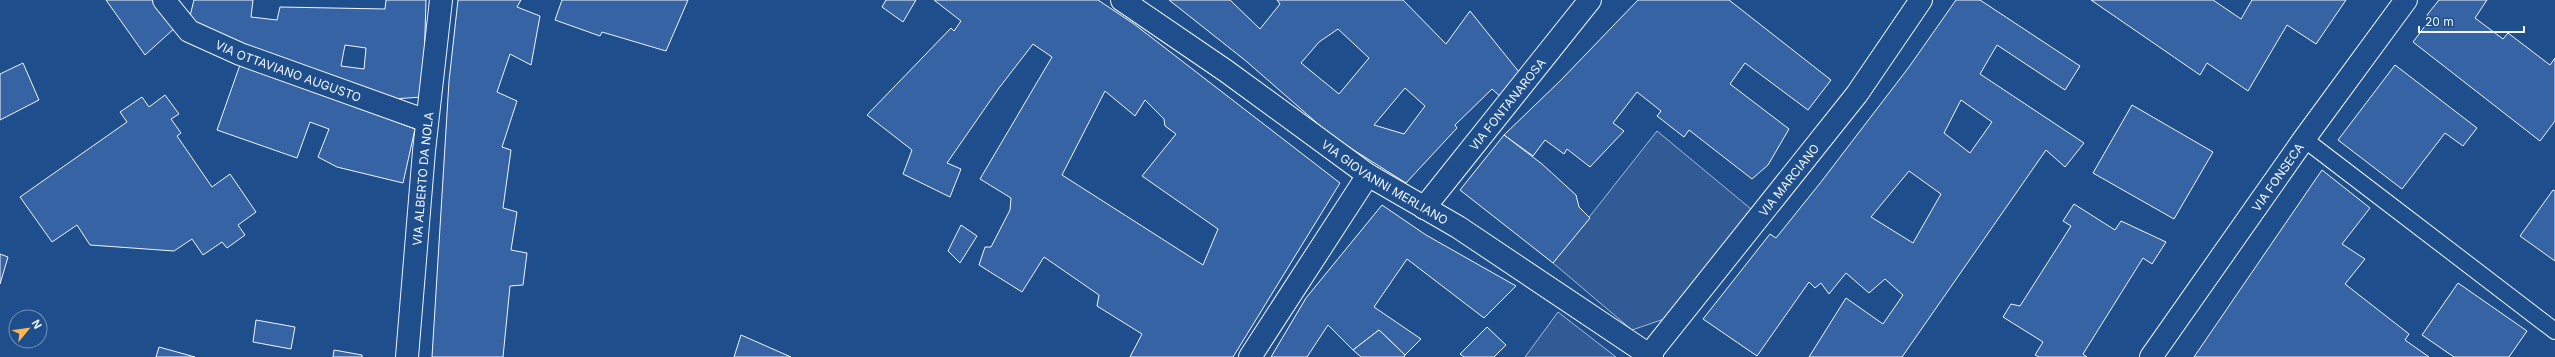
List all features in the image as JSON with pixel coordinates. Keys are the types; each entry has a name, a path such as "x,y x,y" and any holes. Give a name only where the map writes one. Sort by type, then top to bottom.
{"street":[{"name":"VIA OTTAVIANO AUGUSTO","path":"164,0 178,20 189,31 195,34 240,54 427,121"},
{"name":"VIA ALBERTO DA NOLA","path":"407,357 427,121 441,0"},
{"name":"VIA FONTANAROSA","path":"1424,208 1590,0"},
{"name":"VIA MARCIANO","path":"1650,356 1857,94 1921,0"},
{"name":"VIA FONSECA","path":"2151,357 2304,139 2406,0"},
{"name":"VIA GIOVANNI MERLIANO","path":"1134,3 1368,175 1471,236 1650,356"},
{"path":"1250,357 1368,175"}],"lane":[{"path":"2304,139 2555,331"}],"shaded area":[{"path":"1657,131 1751,209 1664,319 1632,330 1553,263"},
{"path":"1558,312 1616,357 1525,357"}],"building":[{"path":"106,0 157,0 177,26 145,55"},
{"path":"194,0 253,0 251,17 277,20 280,7 385,9 386,0 426,0 423,97 392,99 256,53 189,20","holes":["345,45 366,48 364,69 341,66"]},
{"path":"458,0 521,0 517,7 540,16 531,65 510,54 497,92 517,101 502,147 511,150 503,208 517,212 511,250 527,253 523,285 510,286 503,357 432,357 449,81"},
{"path":"562,0 688,0 666,51 602,32 600,36 555,20"},
{"path":"886,0 916,0 903,22 882,7"},
{"path":"934,0 1098,0 1134,24 1340,183 1233,357 1130,357 1142,334 1097,306 1099,295 1044,257 1022,292 979,265 985,247 991,247 1010,210 1011,198 980,179 1052,57 1033,44 999,88 947,163 961,169 950,197 903,174 912,150 867,115 951,28 954,31 961,21","holes":["1105,91 1135,116 1145,100 1164,119 1165,126 1176,134 1142,176 1218,229 1203,265 1062,175"]},
{"path":"1169,0 1230,0 1260,29 1280,4 1277,0 1403,0 1446,44 1470,11 1523,77 1501,97 1492,89 1455,125 1457,128 1406,183 1333,137 1246,61","holes":["1338,29 1369,58 1339,94 1301,63 1319,42","1405,88 1425,106 1404,134 1374,125"]},
{"path":"1638,0 1729,0 1831,80 1808,110 1745,63 1730,84 1789,129 1768,165 1752,179 1689,130 1684,137 1657,116 1661,111 1637,92 1613,123 1624,131 1590,167 1567,149 1564,154 1545,140 1533,156 1504,135 1561,80"},
{"path":"1956,0 1980,0 2080,66 2065,90 1997,45 1980,74 2084,143 2065,167 2046,150 1902,357 1809,357 1846,298 1883,324 1903,295 1885,279 1869,293 1846,273 1829,294 1821,283 1815,288 1809,282 1757,356 1703,319 1770,234 1776,238 1909,67","holes":["1961,100 1992,122 1970,153 1944,133","1909,171 1941,194 1913,243 1871,217"]},
{"path":"2091,0 2213,0 2241,19 2252,0 2346,0 2316,44 2287,25 2248,91 2207,63 2200,75"},
{"path":"2439,0 2487,0 2475,18 2503,39 2508,33 2550,65 2555,58 2555,121 2540,141 2413,42 2431,18 2427,15"},
{"path":"241,62 415,129 403,183 337,167 318,157 329,129 310,122 297,158 217,130"},
{"path":"23,63 39,100 0,120 0,74"},
{"path":"2395,65 2477,128 2463,146 2445,133 2402,189 2338,140"},
{"path":"165,95 179,114 171,119 181,133 177,136 212,187 230,174 256,212 238,225 245,235 227,248 222,242 203,255 192,239 174,251 90,245 77,225 52,242 20,197 127,122 120,112 142,97 149,107"},
{"path":"2132,105 2213,152 2174,219 2093,173"},
{"path":"1504,135 1542,164 1576,195 1579,207 1590,218 1553,263 1460,190"},
{"path":"2322,170 2370,208 2342,244 2365,259 2345,284 2409,334 2405,340 2429,357 2194,357"},
{"path":"2553,190 2555,191 2555,261 2520,236"},
{"path":"2074,204 2115,230 2121,221 2166,242 2152,264 2143,258 2083,354 2087,357 2039,357 2035,355 2043,342 2003,317 2011,304 2020,306 2071,226 2063,221"},
{"path":"1382,205 1426,235 1516,286 1484,318 1407,259 1374,307 1421,339 1405,355 1379,330 1353,350 1328,325 1307,357 1271,357 1306,298"},
{"path":"961,225 977,236 960,263 948,251"},
{"path":"0,254 8,257 0,284"},
{"path":"2458,283 2527,331 2509,357 2454,357 2422,335"},
{"path":"256,320 295,327 291,349 253,342"},
{"path":"1487,327 1506,345 1494,357 1464,357 1460,354"},
{"path":"1379,330 1405,355 1404,357 1361,357 1353,350"},
{"path":"741,335 791,357 734,357"},
{"path":"159,347 195,357 156,357"},
{"path":"334,350 362,355 362,357 333,357"}]}
